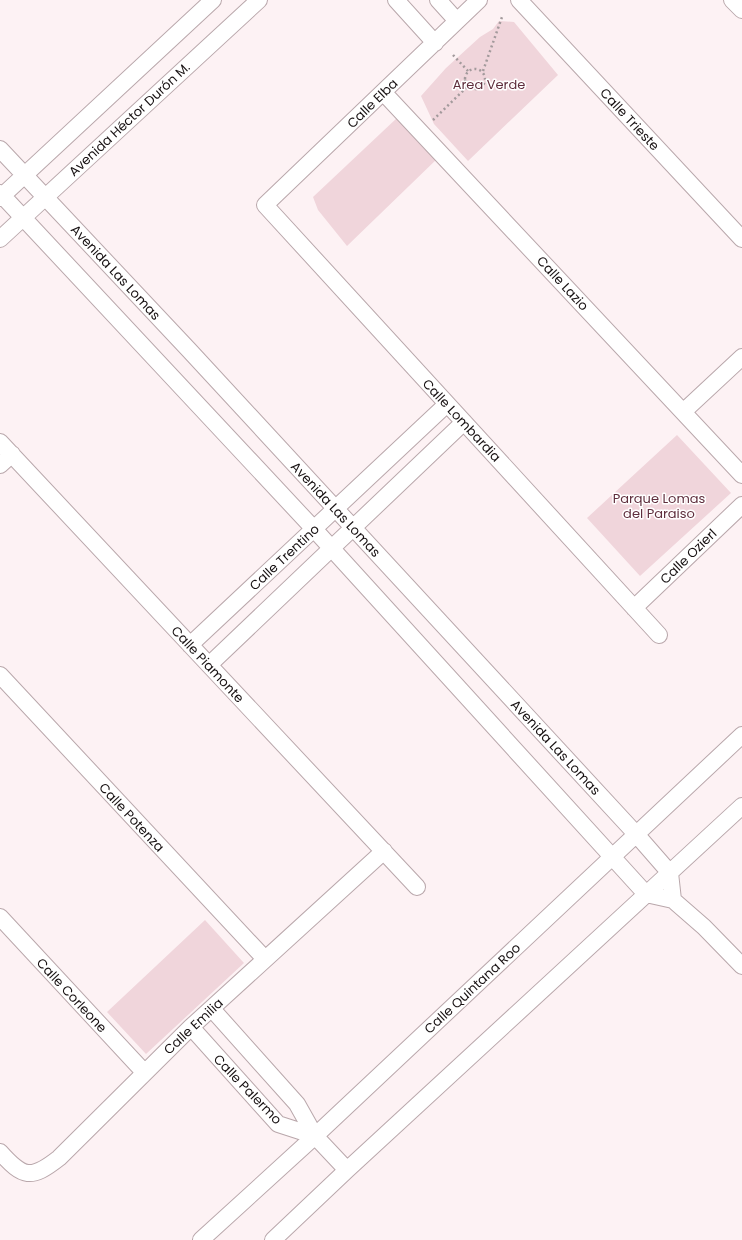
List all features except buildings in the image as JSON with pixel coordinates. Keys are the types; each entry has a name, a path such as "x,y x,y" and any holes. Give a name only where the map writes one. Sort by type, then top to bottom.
{"street":[{"path":"213,0 1,196 23,217 332,548 646,894 673,900 704,927 742,966"},
{"name":"Avenida Héctor Durón M.","path":"0,239 259,0"},
{"path":"396,0 435,43"},
{"path":"438,0 457,21"},
{"name":"Calle Elba","path":"265,205 479,0"},
{"name":"Calle Trieste","path":"519,0 742,239"},
{"path":"732,0 742,10"},
{"name":"Calle Lazio","path":"383,92 742,475"},
{"name":"Avenida Las Lomas","path":"0,149 46,196 336,509 636,834 670,873"},
{"name":"Calle Lombardia","path":"265,205 659,635"},
{"path":"683,412 742,356"},
{"name":"Calle Trentino","path":"190,645 447,404"},
{"name":"Calle Trentino","path":"209,665 464,422"},
{"name":"Calle Piamonte","path":"0,442 6,459 190,645 417,887"},
{"name":"Calle Ozierl","path":"634,608 739,514"},
{"name":"Calle Potenza","path":"0,675 265,959"},
{"name":"Calle Quintana Roo","path":"201,1240 315,1136 742,735"},
{"path":"273,1240 742,806"},
{"name":"Calle Emilia","path":"0,1152 20,1171 29,1174 47,1167 59,1158 191,1027 384,851"},
{"path":"670,873 673,900"},
{"name":"Calle Corleone","path":"0,917 144,1072"},
{"name":"Calle Palermo","path":"212,1008 297,1104 315,1136 347,1170"},
{"name":"Calle Palermo","path":"191,1027 278,1124 315,1136"}],"path":[{"path":"483,71 502,17"},
{"path":"453,55 468,71"},
{"path":"477,68 483,71 486,77 483,86 477,89 473,89 468,86 465,77 468,71 477,68"},
{"path":"430,123 468,86"}],"green space":[{"name":"Area Verde","path":"499,21 514,22 558,75 468,161 434,124 421,96 446,68 480,37 493,29"},
{"path":"398,117 439,157 347,246 318,210 313,197"},
{"name":"Parque Lomas del Paraiso","path":"677,435 731,493 640,576 587,518"},
{"path":"205,920 244,963 146,1054 107,1012"}]}
